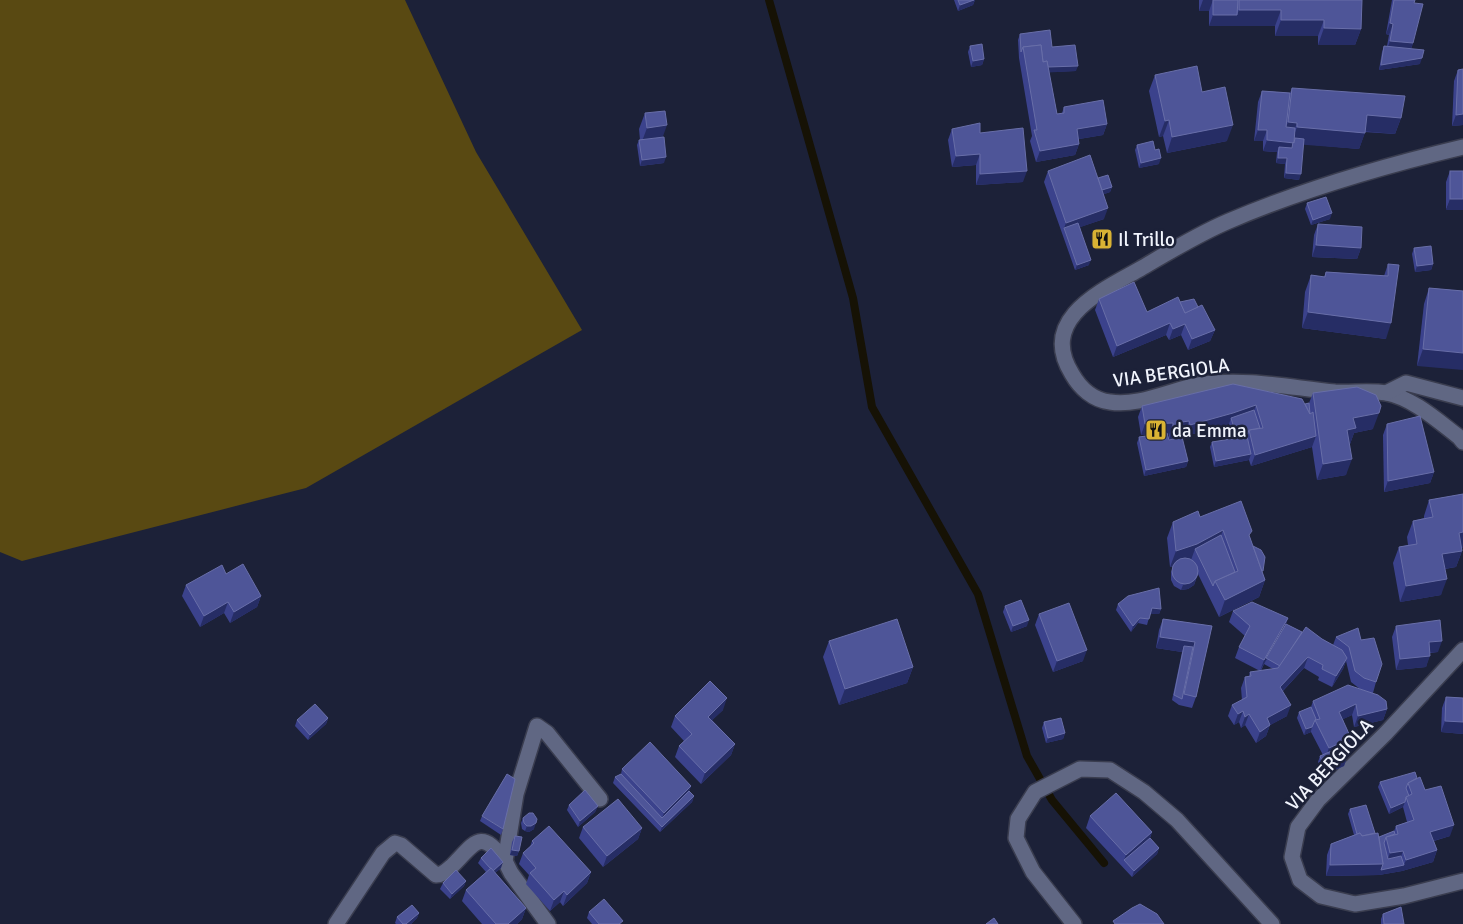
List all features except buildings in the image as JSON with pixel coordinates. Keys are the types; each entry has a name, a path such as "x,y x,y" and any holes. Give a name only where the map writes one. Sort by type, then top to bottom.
{"street":[{"name":"VIA BERGIOLA","path":"1463,146 1342,179 1227,222 1193,238 1087,301 1072,317 1061,337 1064,356 1071,372 1087,392 1099,399 1111,402 1134,402 1200,385 1227,381 1338,392 1386,393 1418,406 1463,442"},
{"path":"1386,393 1406,383 1463,398"},
{"name":"VIA BERGIOLA","path":"1463,650 1386,733 1318,800 1298,827 1292,857 1300,880 1321,896 1355,904 1404,896 1463,881"},
{"path":"505,861 516,794 537,726 547,733 600,799"},
{"path":"1074,924 1033,872 1016,838 1018,819 1035,792 1080,768 1110,770 1144,792 1177,820 1272,924"},
{"path":"336,924 383,853 395,843 436,875 439,875 445,872 469,849 484,840 505,861 511,873 548,924"}],"shaded area":[{"path":"0,0 405,0 476,152 582,330 306,488 22,561 0,552"}],"waterway":[{"path":"769,0 853,298 872,407 978,594 1027,756 1052,800 1104,863"}],"place":[{"name":"Il Trillo","path":"1102,239"},
{"name":"da Emma","path":"1156,430"}]}
